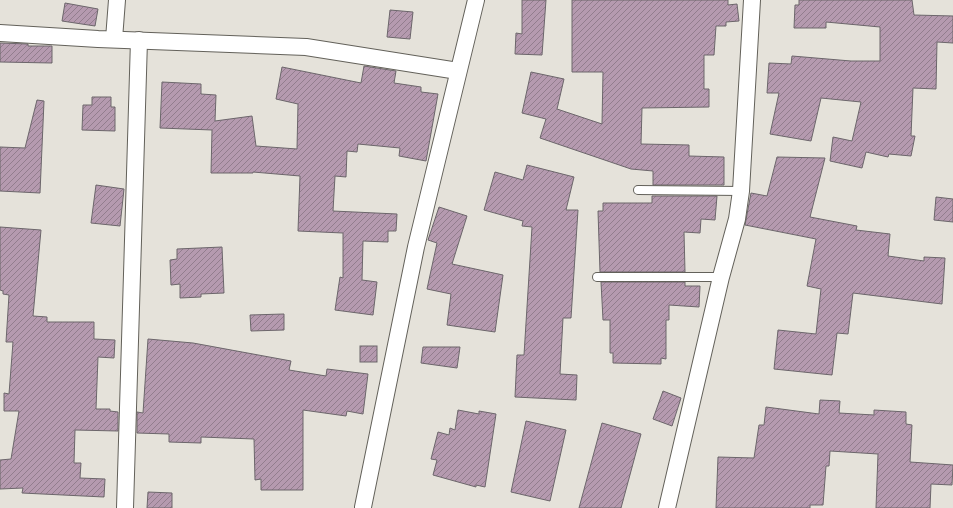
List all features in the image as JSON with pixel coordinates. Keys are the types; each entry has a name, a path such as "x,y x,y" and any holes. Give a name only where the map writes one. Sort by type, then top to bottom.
{"street":[{"path":"114,39 117,0"},
{"path":"364,508 416,247 476,0"},
{"path":"667,508 721,277 737,219 741,191 752,0"},
{"path":"0,33 306,47 458,71"},
{"path":"125,508 139,40"}],"lane":[{"path":"638,190 741,191"},
{"path":"597,277 721,277"}],"building":[{"path":"522,0 546,0 542,55 515,54 516,33 522,34"},
{"path":"572,0 728,0 728,5 737,4 739,21 726,22 726,26 716,26 714,55 704,55 704,89 709,89 709,107 642,108 641,144 689,145 689,156 724,157 724,185 653,185 653,171 631,169 540,138 546,119 522,113 531,72 564,79 557,109 602,124 603,72 572,72"},
{"path":"799,0 912,0 914,15 953,16 953,43 937,42 936,89 913,88 911,136 915,136 911,156 889,154 888,157 866,152 862,168 830,161 833,137 852,141 861,102 821,98 811,141 770,134 779,93 767,93 769,63 791,64 792,56 851,61 880,61 880,27 826,22 826,28 794,28 795,5 799,5"},
{"path":"65,3 98,9 95,26 62,21"},
{"path":"390,10 413,12 410,39 387,37"},
{"path":"0,43 28,44 28,46 52,46 52,63 0,62"},
{"path":"364,66 396,71 394,83 421,87 421,92 438,94 426,161 399,156 400,148 358,144 357,152 347,151 346,177 335,176 333,211 397,214 396,231 388,231 388,242 363,241 362,280 377,282 373,315 335,310 340,277 343,278 343,233 298,231 300,176 253,172 211,173 212,130 160,128 162,82 201,84 201,94 216,95 215,121 252,116 256,146 297,149 298,104 276,99 282,67 361,83"},
{"path":"92,97 111,97 111,107 115,107 115,131 82,130 83,105 92,105"},
{"path":"37,100 44,101 40,193 0,191 0,147 25,148"},
{"path":"777,157 825,158 810,217 857,226 856,230 890,234 888,256 924,261 924,257 945,258 942,304 853,293 848,334 837,333 832,375 774,369 778,330 816,334 821,289 807,286 816,239 745,225 751,193 767,196"},
{"path":"527,165 574,177 566,210 578,210 571,318 563,318 560,374 577,375 576,400 515,397 517,355 524,355 532,227 522,226 523,221 484,210 495,172 523,180"},
{"path":"96,185 124,189 120,226 91,223"},
{"path":"652,196 717,196 715,220 701,219 700,233 684,232 685,272 600,272 598,211 603,211 603,203 652,203"},
{"path":"936,197 953,199 953,222 934,220"},
{"path":"439,207 467,216 452,264 503,275 495,332 447,325 451,294 427,289 437,243 428,240"},
{"path":"0,227 41,230 33,316 47,317 47,322 94,322 94,339 115,340 114,358 98,357 96,409 110,409 110,411 118,412 118,431 75,430 74,463 81,463 80,478 105,479 104,497 22,493 23,488 0,489 0,460 11,459 19,411 4,411 4,393 9,394 13,342 6,342 9,295 3,294 3,291 0,290"},
{"path":"222,247 224,293 201,294 201,297 180,298 180,284 171,285 170,260 177,259 177,249"},
{"path":"601,282 685,282 685,286 700,286 699,307 669,305 669,320 666,320 666,359 661,358 661,364 613,363 613,353 610,353 610,320 603,320"},
{"path":"284,314 284,330 251,331 250,315"},
{"path":"148,339 193,343 291,361 289,370 326,376 327,369 368,374 363,414 347,411 346,416 303,410 303,490 261,490 261,479 255,480 254,439 201,437 201,443 169,442 169,434 137,433 137,412 143,413"},
{"path":"360,346 377,346 377,362 360,362"},
{"path":"423,347 460,347 457,368 421,363"},
{"path":"663,391 681,398 672,426 653,419"},
{"path":"820,400 840,401 839,413 874,415 874,410 906,412 906,424 912,425 910,462 953,465 952,485 931,484 930,508 876,508 878,454 830,451 829,466 826,466 823,505 810,505 810,508 716,508 718,457 754,458 759,425 764,425 766,407 819,414"},
{"path":"458,410 479,414 479,411 496,414 485,487 476,485 476,487 433,475 437,460 431,459 438,432 449,435 450,428 455,430"},
{"path":"526,421 566,430 550,501 511,492"},
{"path":"602,423 641,434 621,508 579,508"},
{"path":"148,492 172,493 172,508 147,508"}]}
